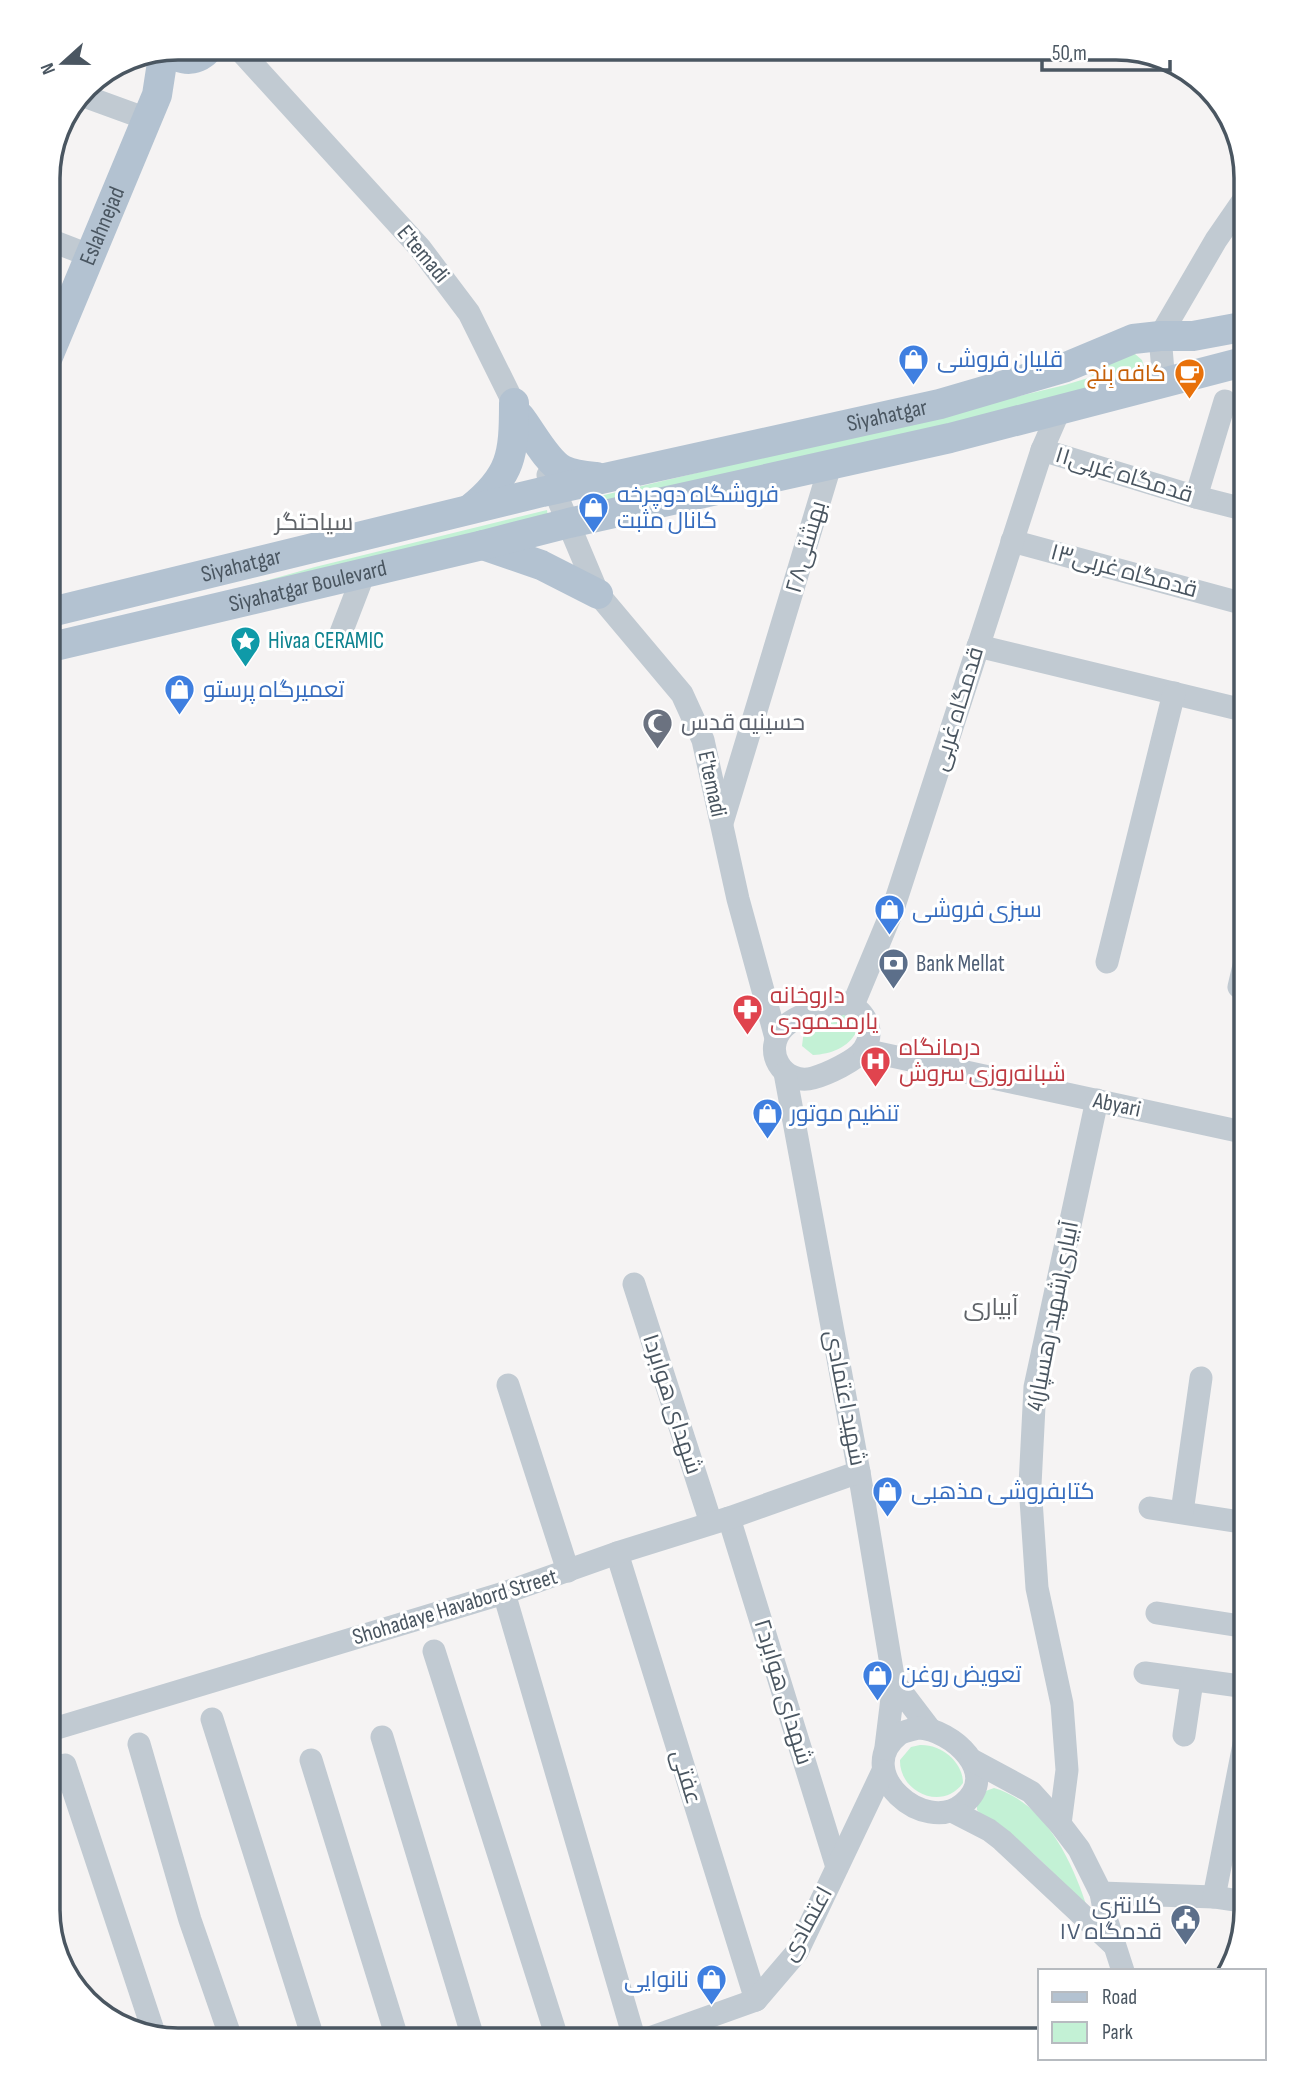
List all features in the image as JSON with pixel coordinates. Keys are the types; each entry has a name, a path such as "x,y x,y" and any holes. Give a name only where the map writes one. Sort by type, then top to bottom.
{"main road":[{"path":"152,107 194,60"},
{"name":"Eslahnejad","path":"60,329 152,107"},
{"name":"Siyahatgar","path":"60,610 468,510 940,404 1066,367 1133,338 1193,336 1234,328"},
{"path":"1164,383 1234,364"},
{"name":"Siyahatgar","path":"569,523 950,438 1164,383"},
{"path":"940,404 950,438"},
{"path":"517,410 560,469 576,475 607,478"},
{"path":"468,510 488,495 508,468 517,410"},
{"name":"Siyahatgar Boulevard","path":"60,645 569,523"},
{"path":"482,545 541,565 598,594"}],"street":[{"name":"E'temadi","path":"214,60 428,258 469,313 555,490 598,594 682,694 703,740 721,826 776,1038"},
{"path":"98,98 152,107"},
{"path":"1164,383 1160,336 1234,214"},
{"path":"60,244 91,256"},
{"path":"1196,497 1225,401"},
{"name":"قدمگاه غربی","path":"853,1005 893,909 1042,450 1059,411"},
{"name":"قدمگاه غربی۱۱","path":"1042,450 1234,507"},
{"name":"۲۸بهشتی","path":"721,826 830,466"},
{"name":"قدمگاه غربی۱۳","path":"1012,541 1234,601"},
{"path":"339,638 364,573"},
{"path":"978,646 1234,708"},
{"path":"1107,962 1174,694"},
{"path":"844,1003 853,1005 862,1012 868,1024 868,1040 864,1050 832,1071 810,1079 795,1078 785,1073 776,1062 774,1051 776,1038 784,1027 812,1012 844,1003"},
{"name":"Abyari","path":"864,1050 1234,1130"},
{"name":"شهید اعتمادی","path":"785,1073 859,1472 894,1682"},
{"path":"792,1115 810,1079"},
{"name":"4آبیاری(شهید رهسپار)","path":"1060,1824 1067,1770 1062,1704 1037,1588 1030,1485 1035,1387 1097,1100"},
{"name":"شهدای هوابرد۱","path":"634,1284 720,1520"},
{"path":"1182,1512 1201,1378"},
{"path":"508,1385 569,1572"},
{"name":"Shohadaye Havabord Street","path":"60,1727 569,1572 617,1553 859,1472"},
{"path":"1150,1508 1234,1521"},
{"name":"شهدای هوابرد۲","path":"720,1520 837,1867"},
{"name":"عفتی","path":"617,1553 755,2000"},
{"path":"503,1593 631,2028"},
{"path":"1157,1613 1234,1625"},
{"path":"435,1651 554,2028"},
{"path":"1144,1673 1234,1686"},
{"path":"1184,1735 1192,1681"},
{"path":"894,1682 883,1771 896,1794 915,1808 936,1813 951,1811 964,1804 972,1794 977,1779 972,1760"},
{"path":"894,1682 929,1728"},
{"path":"212,1719 310,2028"},
{"path":"886,1747 900,1733 929,1728 943,1734 972,1760 1031,1793 1079,1849 1101,1893 1113,1944 1122,1969"},
{"path":"382,1737 470,2028"},
{"path":"139,1744 190,1920 228,2028"},
{"path":"312,1760 394,2028"},
{"path":"65,1765 151,2025"},
{"name":"اعتمادی","path":"677,2028 755,2000 797,1952 883,1771"},
{"path":"1214,1897 1234,1797"},
{"path":"951,1811 989,1830 1002,1840 1113,1944"},
{"path":"1101,1893 1234,1900"}],"green space":[{"path":"1135,354 1142,360 1145,370 1139,380 581,510 579,501 1065,385 1088,378 1123,356"},
{"path":"547,510 548,518 236,589 315,567"},
{"path":"843,1014 854,1020 857,1031 844,1046 813,1055 802,1046 804,1030 821,1018"},
{"path":"920,1745 943,1751 955,1761 963,1783 954,1792 934,1797 914,1789 906,1781 900,1760 911,1747"},
{"path":"994,1788 1029,1807 1043,1821 1065,1855 1088,1910 1038,1858 977,1810 977,1799 983,1792"}],"place":[{"name":"قلیان فروشی","path":"914,387"},
{"name":"کافه بِنج","path":"1189,401"},
{"name":"فروشگاه دوچرخه کانال مثبت","path":"594,535"},
{"name":"Hivaa CERAMIC","path":"245,668"},
{"name":"تعمیرگاه پرستو","path":"180,717"},
{"name":"حسینیه قدس","path":"658,750"},
{"name":"سبزی فروشی","path":"889,937"},
{"name":"Bank Mellat","path":"893,991"},
{"name":"داروخانه یارمحمودی","path":"747,1036"},
{"name":"درمانگاه شبانه‌روزی سروش","path":"876,1088"},
{"name":"تنظیم موتور","path":"767,1141"},
{"name":"کتابفروشی مذهبی","path":"888,1519"},
{"name":"تعویض روغن","path":"878,1702"},
{"name":"کلانتری ۱۷ قدمگاه","path":"1185,1946"},
{"name":"نانوایی","path":"712,2007"}],"district":[{"name":"سیاحتگر","path":"314,522"},
{"name":"آبیاری","path":"991,1307"}]}
